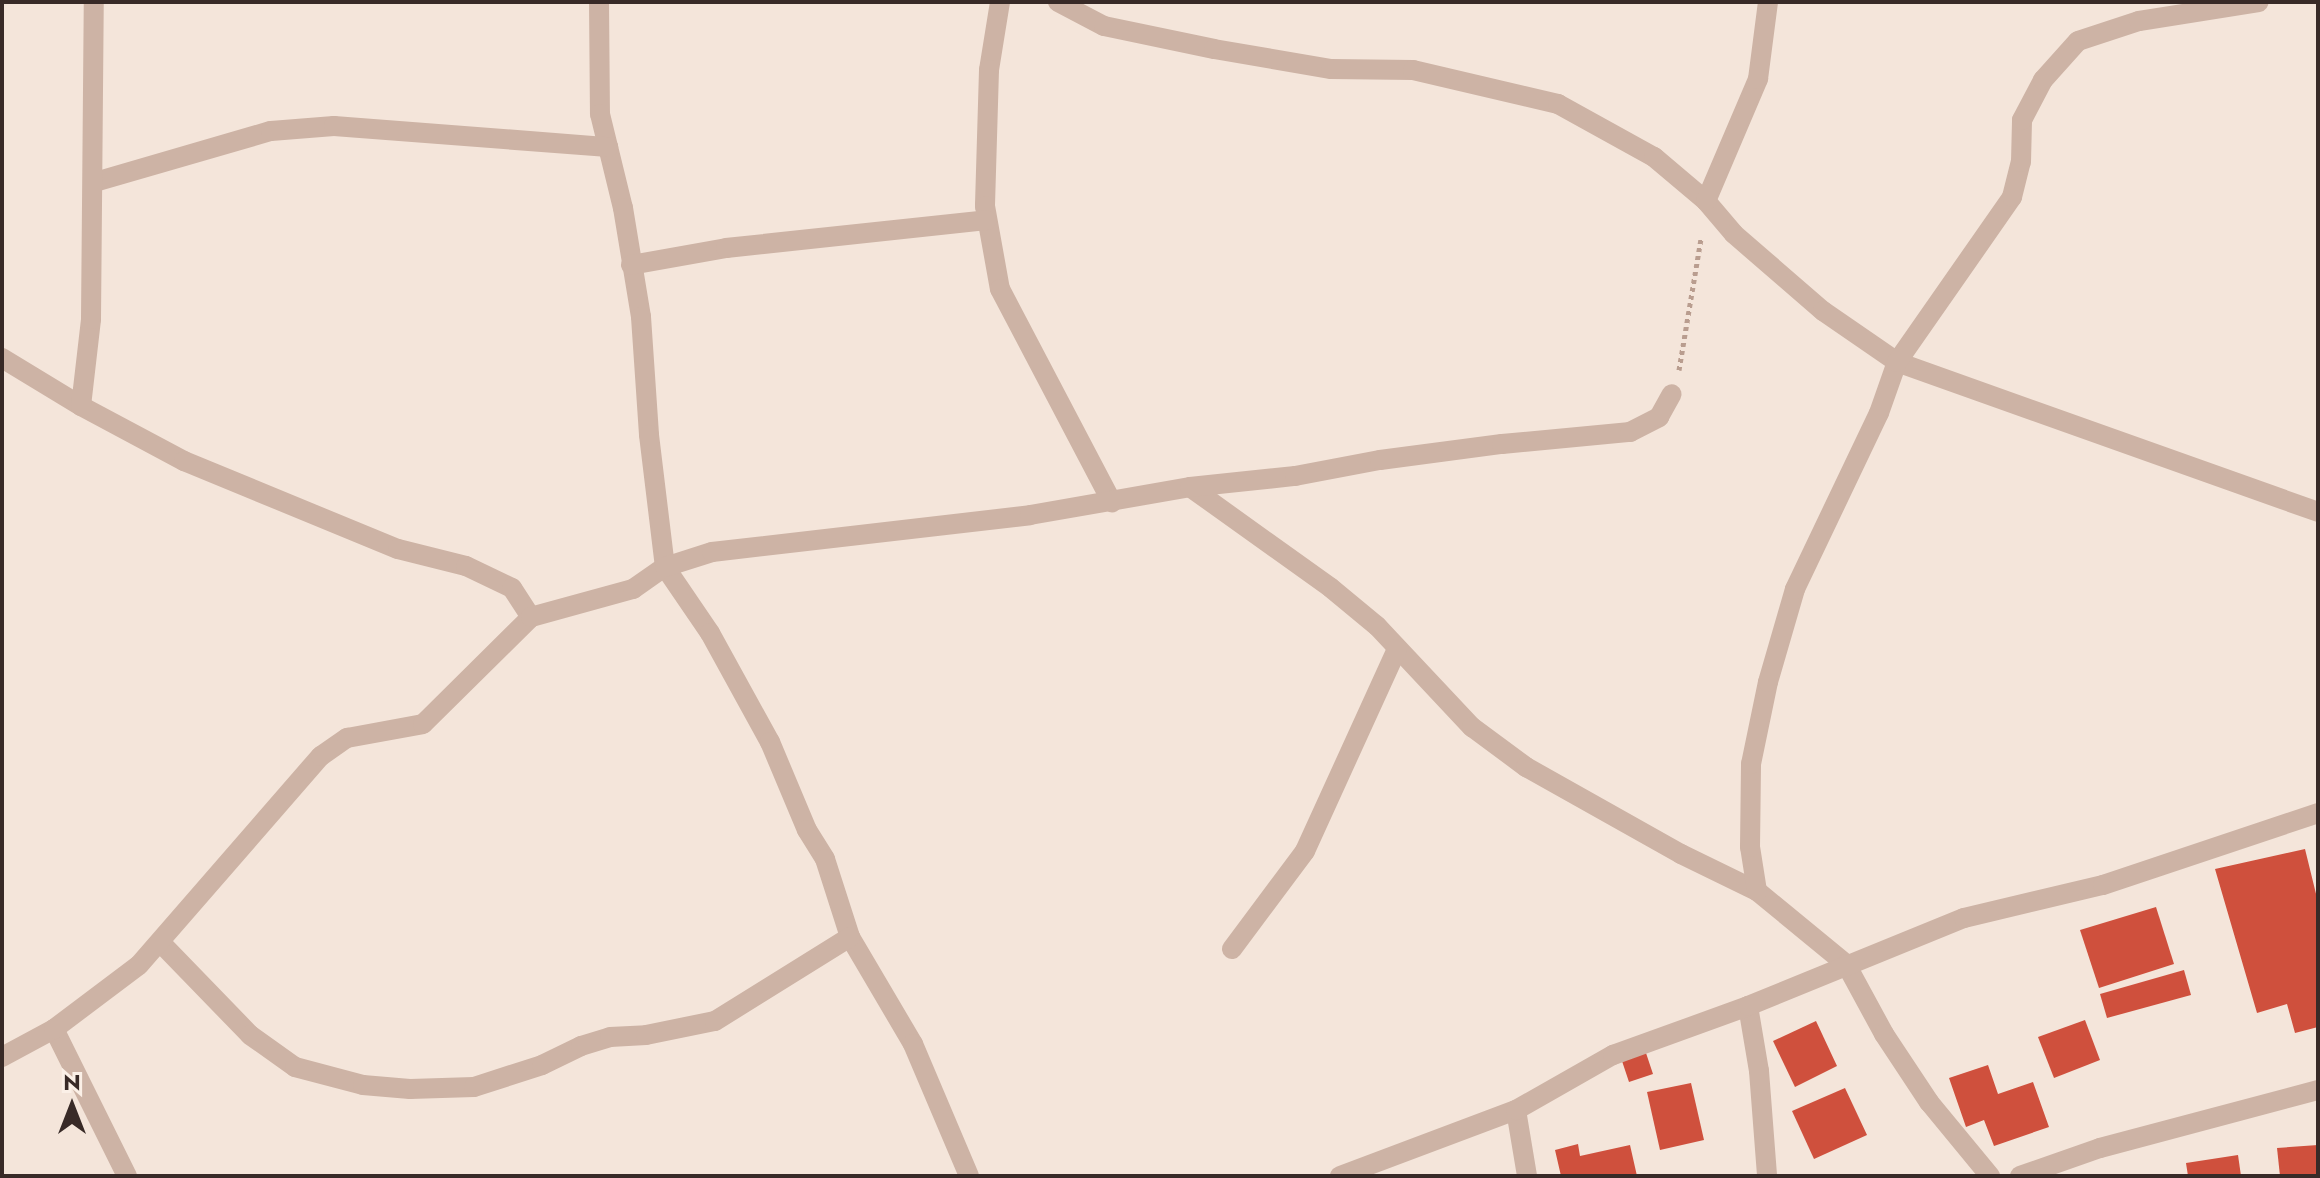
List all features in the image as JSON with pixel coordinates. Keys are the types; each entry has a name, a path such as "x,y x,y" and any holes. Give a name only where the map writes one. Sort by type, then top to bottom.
{"street":[{"path":"81,406 91,319 95,182 94,2"},
{"path":"599,2 600,114 641,317 649,435 665,567 710,633 770,742 807,830 825,859 850,937 913,1044 969,1176"},
{"path":"1000,2 989,70 987,220 1000,289 1112,502"},
{"path":"1058,2 1104,26 1214,49 1331,69 1413,70 1558,104 1654,157 1706,201 1734,234 1823,311 1897,362 2318,512"},
{"path":"1706,201 1758,79 1768,2"},
{"path":"1757,891 1750,847 1751,764 1768,682 1795,589 1879,413 1897,362 2012,197 2021,162 2022,120 2043,80 2078,41 2139,21 2259,2"},
{"path":"95,182 271,131 334,126 608,147"},
{"path":"631,265 726,248 987,220"},
{"path":"2,358 81,406 184,461 398,549 466,566 512,588 531,617"},
{"path":"2,1057 54,1029 139,965 321,756 347,738 423,724 531,617 633,589 665,567 712,552 1112,502 1190,487 1295,476 1380,460 1502,444 1630,432 1659,417 1672,394"},
{"path":"1190,487 1331,588 1377,626 1472,727 1526,767 1681,854 1757,891 1846,964 1884,1034 1929,1102 1990,1176"},
{"path":"1232,949 1305,851 1397,649"},
{"path":"1340,1176 1516,1110 1613,1055 1748,1006 1964,918 2103,885 2318,813"},
{"path":"160,942 250,1035 295,1067 363,1085 410,1089 474,1087 542,1065 581,1046 610,1037 646,1035 715,1021 850,937"},
{"path":"1748,1006 1759,1071 1767,1176"},
{"path":"54,1029 127,1176"},
{"path":"2020,1176 2100,1148 2318,1090"},
{"path":"1516,1110 1527,1176"}],"path":[{"path":"1672,394 1684,352 1706,201"}],"building":[{"path":"2305,849 2318,902 2318,1027 2295,1033 2287,1004 2257,1013 2215,869"},
{"path":"2156,907 2174,964 2099,988 2080,930"},
{"path":"2184,970 2191,995 2107,1018 2100,994"},
{"path":"2085,1020 2100,1060 2054,1078 2038,1037"},
{"path":"1816,1021 1837,1066 1795,1087 1773,1041"},
{"path":"1646,1053 1653,1074 1629,1082 1622,1061"},
{"path":"1988,1065 1998,1094 2033,1082 2049,1127 1994,1146 1984,1120 1966,1127 1949,1078"},
{"path":"1691,1083 1704,1140 1660,1150 1647,1092"},
{"path":"1845,1088 1867,1135 1814,1159 1792,1111"},
{"path":"1578,1144 1580,1156 1630,1145 1637,1176 1561,1176 1555,1150"},
{"path":"2318,1145 2318,1176 2280,1176 2277,1148"},
{"path":"2238,1155 2241,1176 2188,1176 2186,1163"}]}
